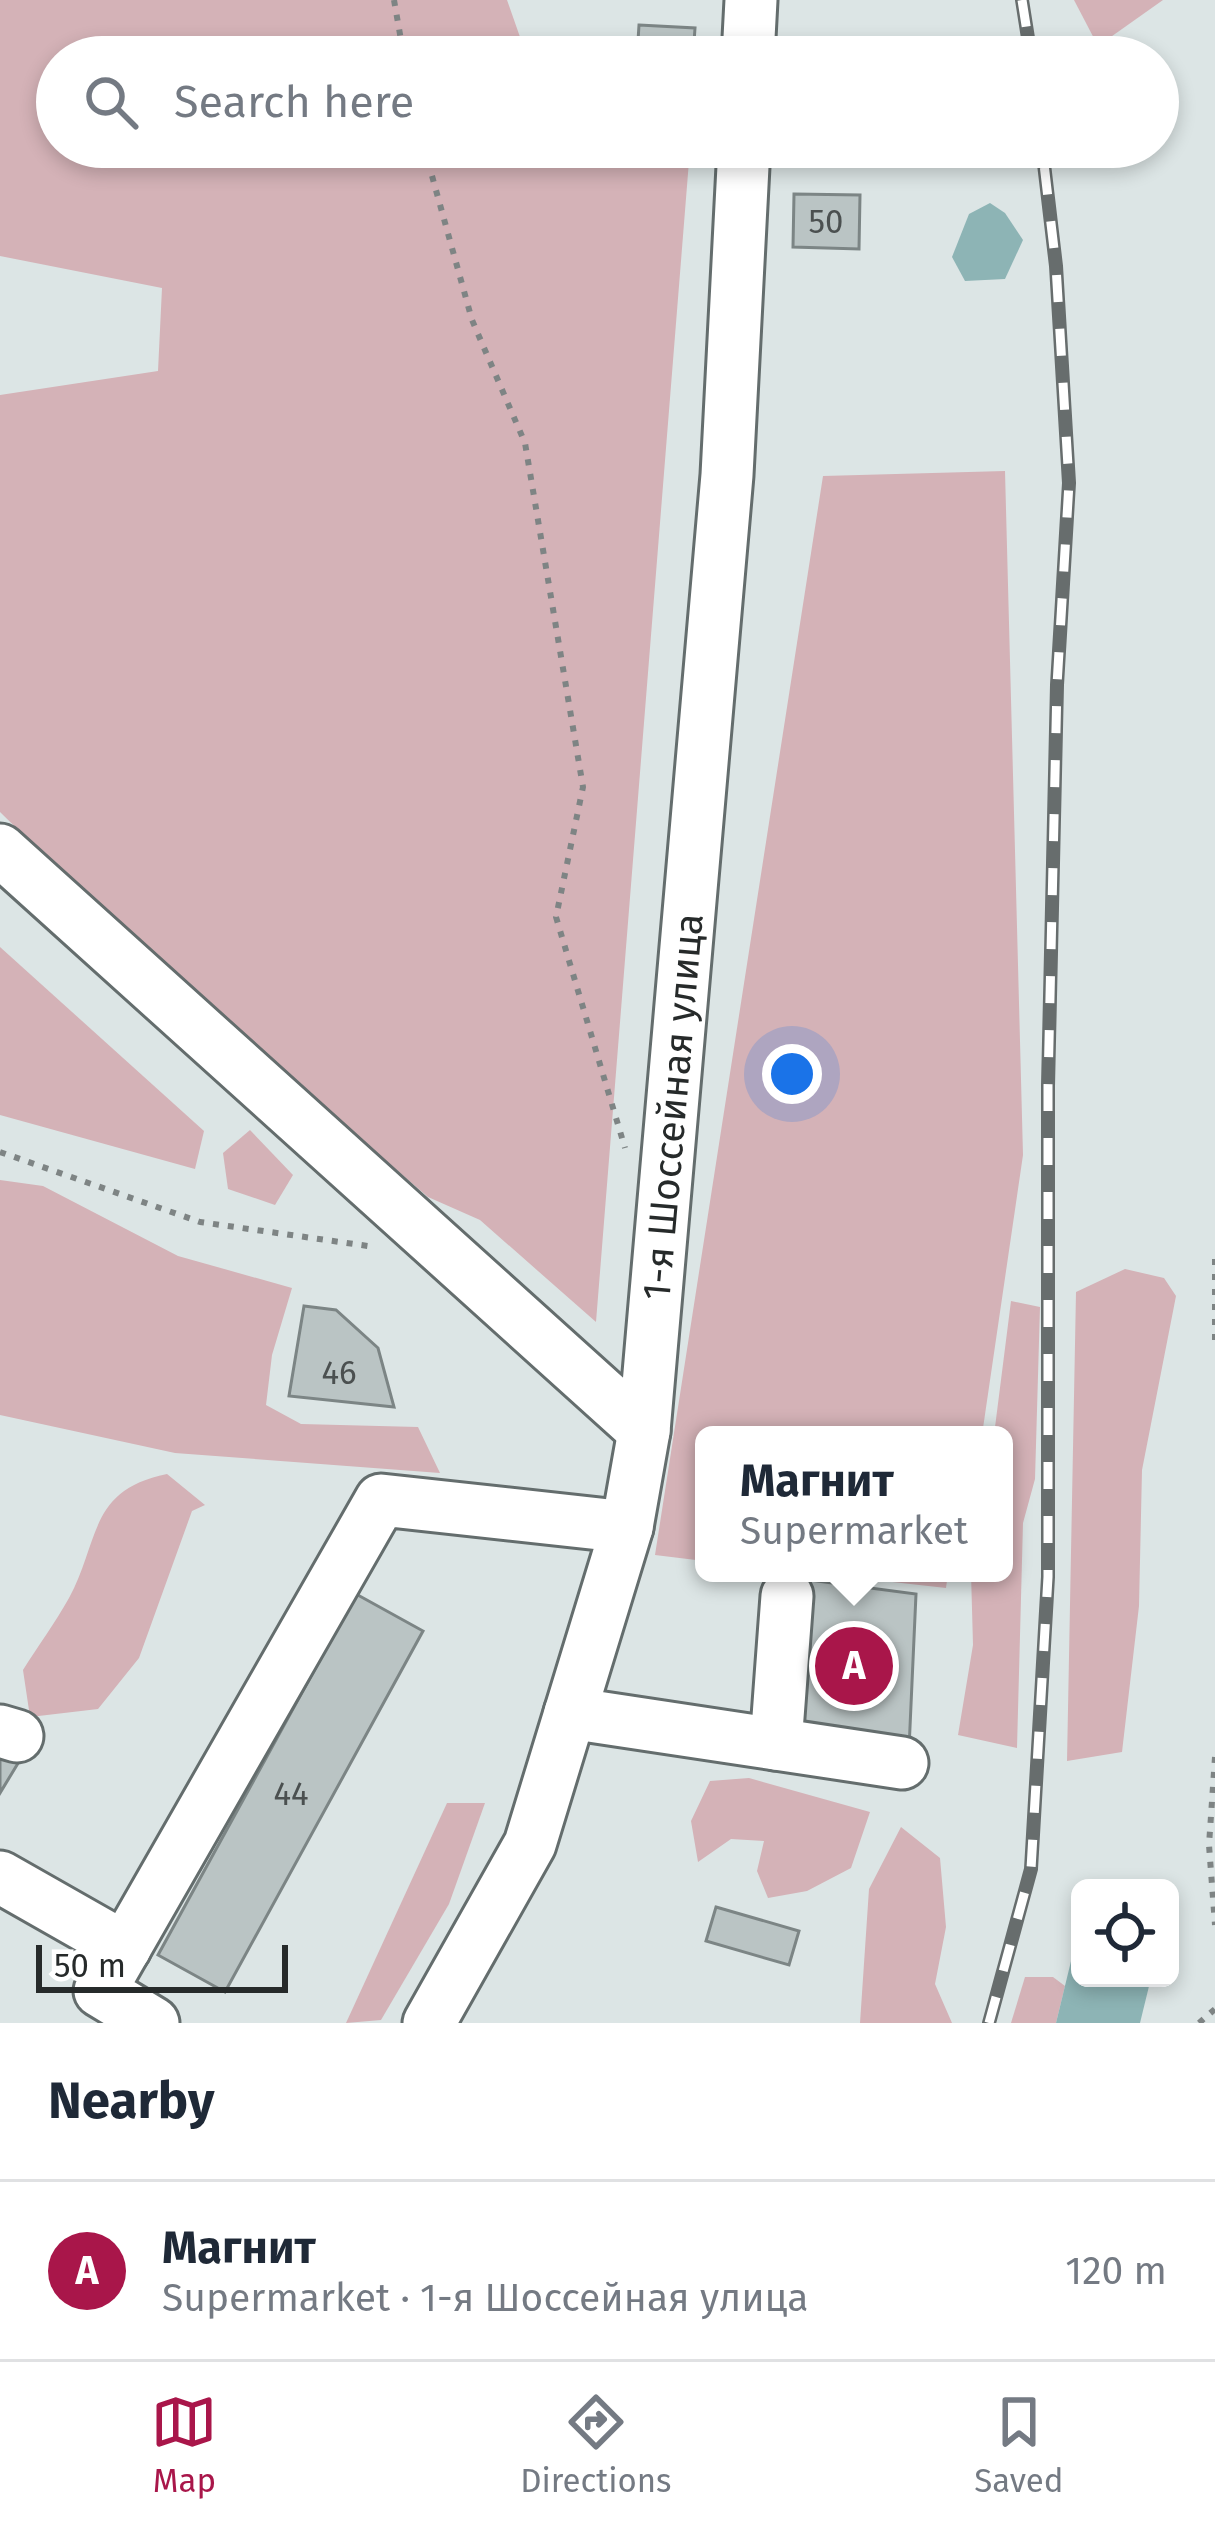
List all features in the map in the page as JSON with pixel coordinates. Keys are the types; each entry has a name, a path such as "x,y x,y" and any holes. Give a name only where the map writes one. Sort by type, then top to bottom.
{"street":[{"path":"749,36 752,0"},
{"name":"1-я Шоссейная улица","path":"429,2023 530,1844 627,1527 644,1431 727,475 743,168"},
{"path":"0,850 644,1431"},
{"path":"129,2017 100,1991 381,1500 627,1527"},
{"path":"776,1744 787,1596"},
{"path":"570,1713 902,1762"},
{"path":"0,1877 125,1948"}],"path":[{"path":"394,0 400,36"},
{"path":"430,168 472,320 525,443 583,787 556,917 627,1152"},
{"path":"0,1152 200,1222 386,1249"},
{"path":"1215,1259 1215,1348"},
{"path":"1215,1757 1209,1845 1215,1925"},
{"path":"1199,2023 1215,2009"}],"shaded area":[{"path":"0,0 507,0 520,36 36,36 36,168 688,168 596,1322 480,1220 428,1197 147,956 0,812 0,395 158,371 162,288 0,256"},
{"path":"1074,0 1163,0 1112,36 1093,36"},
{"path":"1005,471 1023,1155 983,1426 695,1426 695,1560 655,1555 823,476"},
{"path":"0,947 204,1131 195,1169 0,1115"},
{"path":"250,1130 293,1175 275,1205 228,1189 223,1153"},
{"path":"0,1180 43,1186 178,1256 292,1288 272,1355 266,1405 301,1424 418,1427 440,1473 175,1453 0,1415"},
{"path":"1125,1269 1164,1278 1176,1296 1142,1470 1139,1606 1122,1752 1067,1761 1076,1292"},
{"path":"1011,1301 1040,1307 1035,1479 1023,1523 1017,1748 958,1735 973,1645 971,1582 1013,1582 1013,1426 995,1426"},
{"path":"167,1474 205,1505 192,1511 139,1658 98,1709 30,1717 23,1670 69,1598 109,1505 141,1482"},
{"path":"892,1582 947,1582 946,1588"},
{"path":"749,1778 870,1812 851,1868 807,1891 768,1898 757,1871 764,1841 731,1839 698,1862 691,1821 710,1781"},
{"path":"447,1803 485,1803 449,1904 381,2020 346,2023"},
{"path":"901,1827 940,1858 946,1927 935,1984 952,2023 860,2023 869,1889"},
{"path":"1025,1977 1053,1977 1065,1986 1056,2023 1011,2023"}],"water":[{"path":"990,203 1005,213 1023,240 1005,279 965,281 952,257 969,214"},
{"path":"1071,1961 1071,1987 1149,1987 1140,2023 1056,2023"}],"building":[{"path":"639,25 695,28 694,36 638,36"},
{"path":"794,194 860,195 859,249 793,247"},
{"path":"304,1306 336,1310 378,1348 394,1407 289,1396"},
{"path":"802,1582 916,1594 909,1749 791,1738"},
{"path":"356,1594 423,1631 225,1992 158,1955"},
{"path":"0,1741 23,1755 0,1793"},
{"path":"716,1907 799,1931 789,1965 706,1941"}],"railway":[{"path":"1022,0 1028,36"},
{"path":"989,2023 1031,1869 1048,1577 1048,1086 1057,685 1069,483 1056,266 1044,168"}],"place":[{"name":"Магнит","path":"854,1666"}]}
